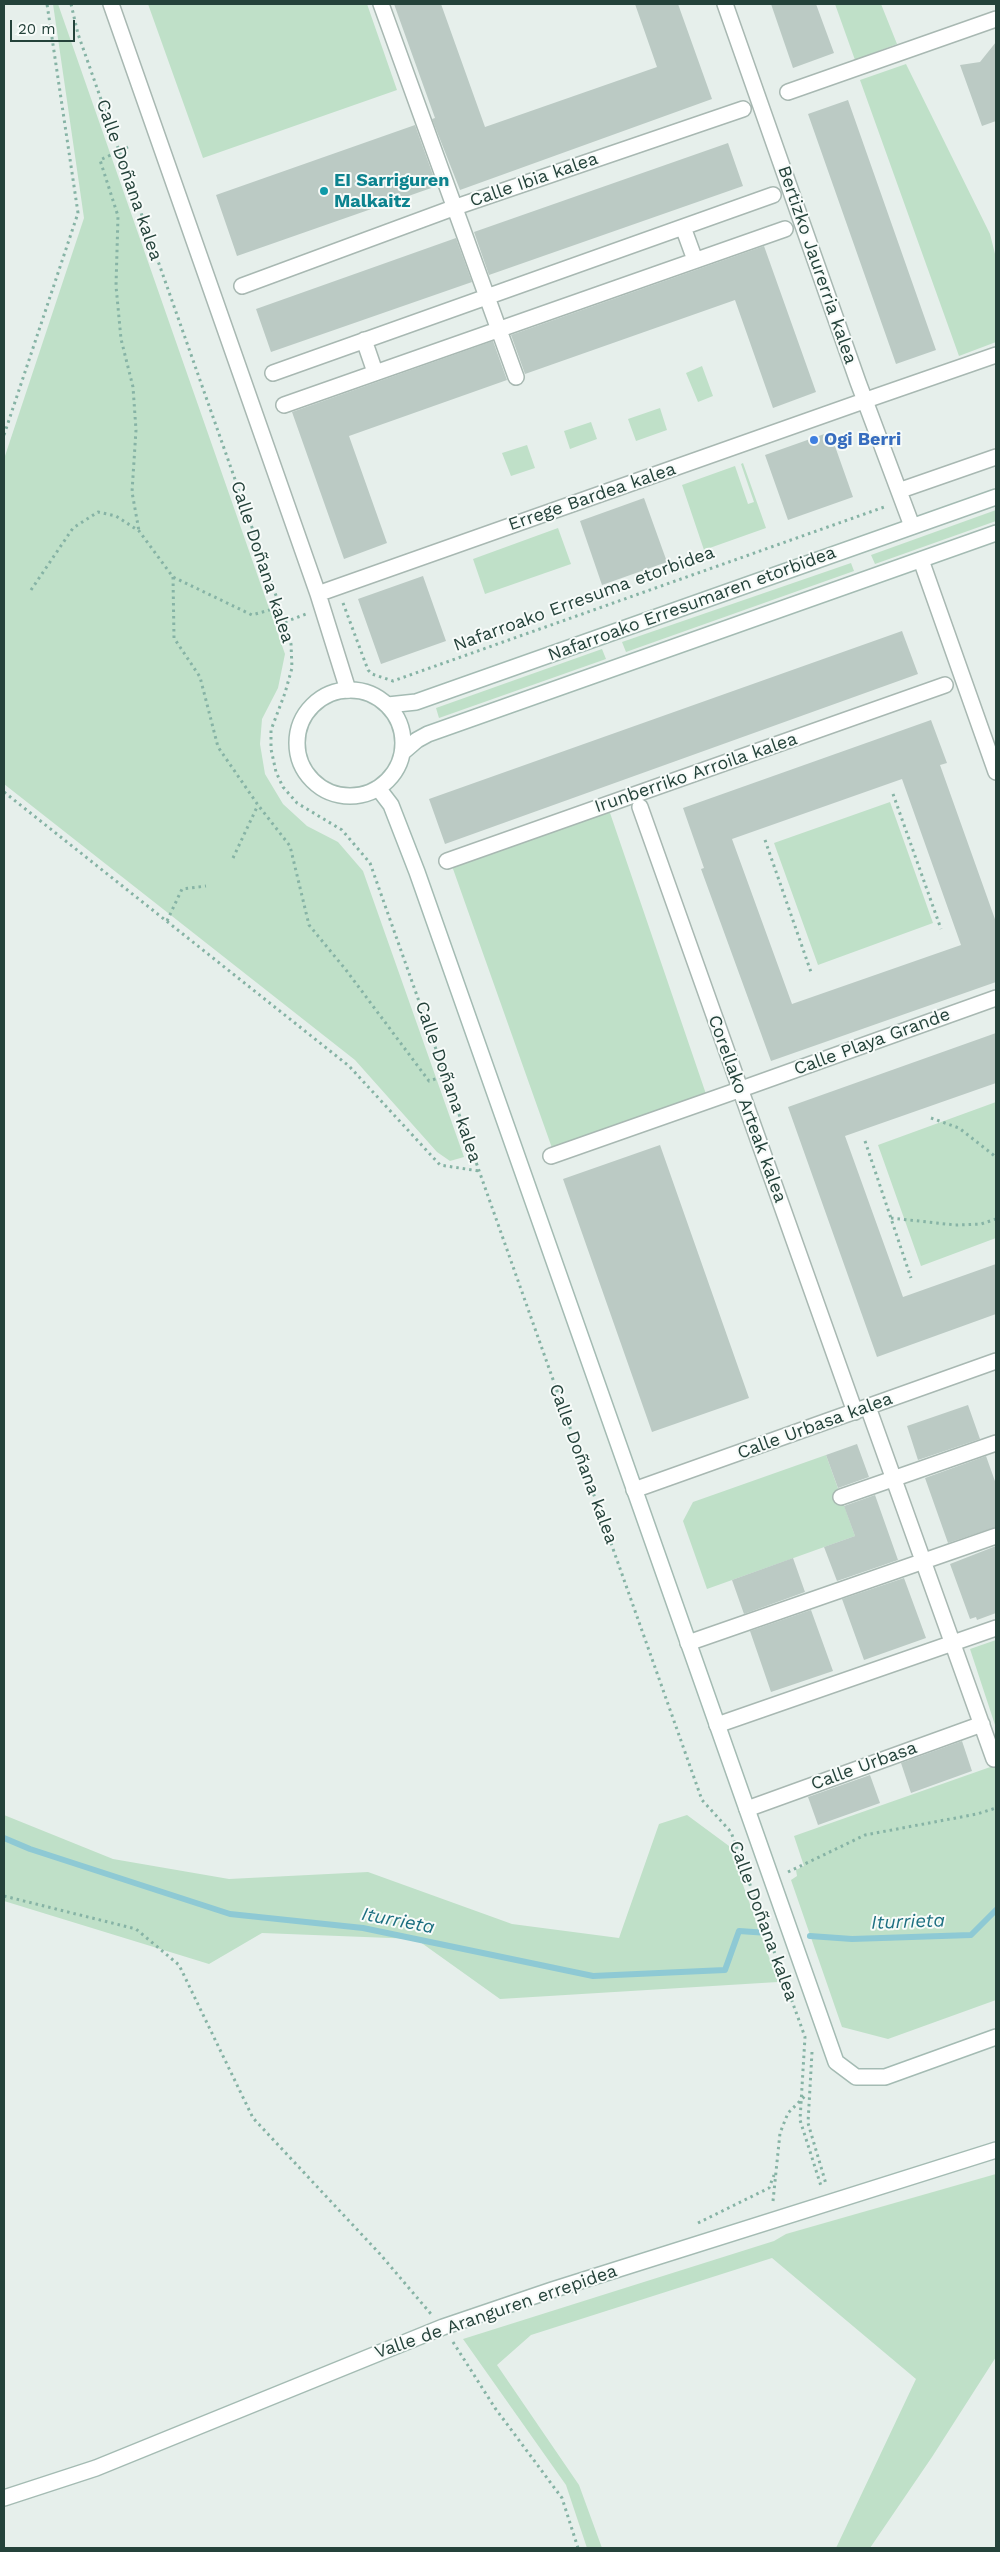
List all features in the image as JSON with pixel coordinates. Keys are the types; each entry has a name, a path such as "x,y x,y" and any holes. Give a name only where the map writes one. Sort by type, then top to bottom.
{"street":[{"path":"112,4 318,594 348,690"},
{"path":"381,4 453,208 516,377"},
{"name":"Bertizko Jaurerria kalea","path":"725,4 858,382 912,526"},
{"path":"788,92 996,18"},
{"name":"Calle Ibia kalea","path":"242,286 453,208 743,109"},
{"path":"273,373 773,194"},
{"path":"683,227 695,260"},
{"path":"284,404 785,229"},
{"path":"364,340 375,372"},
{"name":"Errege Bardea kalea","path":"326,591 996,354"},
{"path":"904,489 996,457"},
{"name":"Nafarroako Erresumaren etorbidea","path":"388,705 416,702 996,497"},
{"name":"Nafarroako Erresumaren etorbidea","path":"403,752 410,744 428,734 996,533"},
{"path":"921,560 996,772"},
{"name":"Irunberriko Arroila kalea","path":"447,861 945,686"},
{"path":"348,690 366,693 388,705 401,727 403,752 396,769 378,788 356,796 330,793 309,776 297,750 300,726 310,709 328,695 348,690"},
{"name":"Calle Doñana kalea","path":"378,788 391,804 417,872 836,2062 856,2077 885,2077 996,2037"},
{"name":"Corellako Arteak kalea","path":"640,807 861,1409"},
{"name":"Calle Playa Grande","path":"551,1156 996,998"},
{"name":"Calle Urbasa kalea","path":"634,1490 996,1361"},
{"path":"861,1409 894,1479 994,1759"},
{"path":"841,1497 996,1443"},
{"path":"688,1643 996,1536"},
{"path":"717,1725 996,1628"},
{"name":"Calle Urbasa","path":"747,1809 982,1724"},
{"name":"Valle de Aranguren errepidea","path":"4,2498 96,2468 443,2328 552,2290 996,2150"}],"path":[{"path":"4,435 78,213 47,4"},
{"name":"Calle Doñana kalea","path":"71,4 78,34 280,606 291,644 292,668 271,730 271,749 276,772 283,786 297,803 342,830 370,863 702,1800 731,1832 805,2037 800,2120 821,2186"},
{"path":"128,147 100,160 118,216 116,286 121,340 133,387 136,430 132,492 139,531"},
{"name":"Nafarroako Erresuma etorbidea","path":"338,603 342,603 345,608 368,670 372,674 393,681 889,506"},
{"path":"31,590 73,528 98,512 116,516 139,531 174,577 252,615 280,606"},
{"path":"174,577 174,638 200,677 218,747 258,805 290,846 309,925 346,970 429,1081 454,1073"},
{"path":"285,622 315,611"},
{"path":"4,792 349,1066 440,1165 479,1171"},
{"path":"893,794 941,929"},
{"path":"233,858 258,805"},
{"path":"765,840 812,975"},
{"path":"166,921 182,889 206,886"},
{"path":"931,1118 959,1128 996,1157"},
{"path":"865,1141 911,1278"},
{"path":"891,1218 955,1225 981,1224 996,1219"},
{"path":"784,1874 866,1835 977,1814 996,1808"},
{"path":"4,1896 136,1929 179,1965 253,2118 380,2254 443,2328 495,2408 562,2498 578,2548"},
{"path":"812,2051 808,2094 808,2123 826,2184"},
{"path":"773,2201 780,2133 788,2113 808,2094"},
{"path":"695,2225 769,2188 776,2169"}],"green space":[{"path":"53,4 58,4 285,654 278,688 262,719 260,744 265,774 283,804 307,826 338,842 363,871 464,1157 450,1161 437,1152 355,1060 4,784 4,459 84,218"},
{"path":"148,4 367,4 397,90 203,158"},
{"path":"835,4 881,4 897,44 855,60"},
{"path":"906,64 990,234 996,258 996,342 959,356 860,80"},
{"path":"702,366 713,396 698,402 686,373"},
{"path":"660,408 667,430 636,441 628,419"},
{"path":"591,422 597,439 570,449 564,431"},
{"path":"527,445 535,468 511,476 502,453"},
{"path":"743,463 766,528 704,550 682,485 735,466 748,504 754,502 741,464"},
{"path":"996,510 996,521 875,564 871,555"},
{"path":"558,528 571,564 485,594 473,559"},
{"path":"851,563 854,571 626,652 622,642"},
{"path":"602,649 606,659 439,718 436,708"},
{"path":"890,802 933,923 818,965 774,843"},
{"path":"609,810 706,1094 552,1148 452,866"},
{"path":"996,1102 996,1238 921,1266 878,1145"},
{"path":"826,1455 855,1536 707,1589 683,1521 693,1502"},
{"path":"996,1640 996,1728 970,1649"},
{"path":"996,1765 996,2000 888,2039 842,2027 791,1880 797,1876 796,1870 804,1866 794,1836"},
{"path":"4,1815 113,1859 229,1879 368,1872 512,1924 619,1938 659,1824 687,1815 729,1846 778,1982 500,1999 416,1939 262,1933 209,1964 4,1901"},
{"path":"996,2174 996,2357 932,2457 870,2548 836,2548 916,2379 772,2258 531,2335 497,2365 579,2485 602,2548 587,2548 566,2485 463,2339 774,2241 786,2234"}],"building":[{"path":"394,4 441,4 485,127 657,67 635,4 678,4 712,99 460,190 432,119 435,118"},
{"path":"771,4 816,4 834,53 793,68"},
{"path":"996,42 996,121 982,126 960,65 980,62"},
{"path":"848,100 936,350 896,364 808,114"},
{"name":"EI Sarriguren Malkaitz","path":"415,125 437,186 237,256 216,195"},
{"path":"728,143 743,186 489,275 474,232"},
{"path":"456,238 472,282 271,352 256,309"},
{"path":"764,246 816,392 773,408 735,300 525,374 511,335"},
{"path":"493,341 507,380 349,436 387,543 344,559 292,412"},
{"path":"830,432 853,497 788,520 765,455"},
{"path":"644,498 667,562 602,585 580,521"},
{"path":"423,576 446,641 381,664 358,599"},
{"path":"902,631 918,674 445,844 429,799"},
{"path":"931,720 947,763 940,765 996,922 996,982 771,1061 701,869 704,868 683,808","holes":["902,779 961,945 792,1004 732,839"]},
{"path":"996,1033 996,1083 845,1136 903,1297 996,1264 996,1314 877,1357 788,1107"},
{"path":"660,1145 749,1398 652,1432 563,1179"},
{"path":"968,1405 980,1439 918,1460 907,1426"},
{"path":"857,1444 869,1477 838,1488 826,1455"},
{"path":"986,1456 996,1484 996,1527 948,1543 925,1478"},
{"path":"875,1495 898,1560 837,1581 824,1547 855,1536 844,1506"},
{"path":"996,1546 996,1613 977,1620 976,1617 970,1619 950,1564"},
{"path":"793,1558 805,1592 744,1614 732,1580"},
{"path":"904,1578 926,1638 864,1660 842,1599"},
{"path":"811,1610 833,1671 771,1692 750,1631"},
{"path":"962,1741 972,1771 911,1793 901,1763"},
{"path":"870,1775 880,1803 818,1825 808,1797"}],"waterway":[{"name":"Iturrieta","path":"4,1838 30,1849 230,1914 363,1928 593,1976 725,1970 739,1931 768,1933"},
{"name":"Iturrieta","path":"810,1936 852,1939 971,1935 996,1910"}],"place":[{"name":"EI Sarriguren Malkaitz","path":"324,191"},
{"name":"Ogi Berri","path":"814,440"}]}
